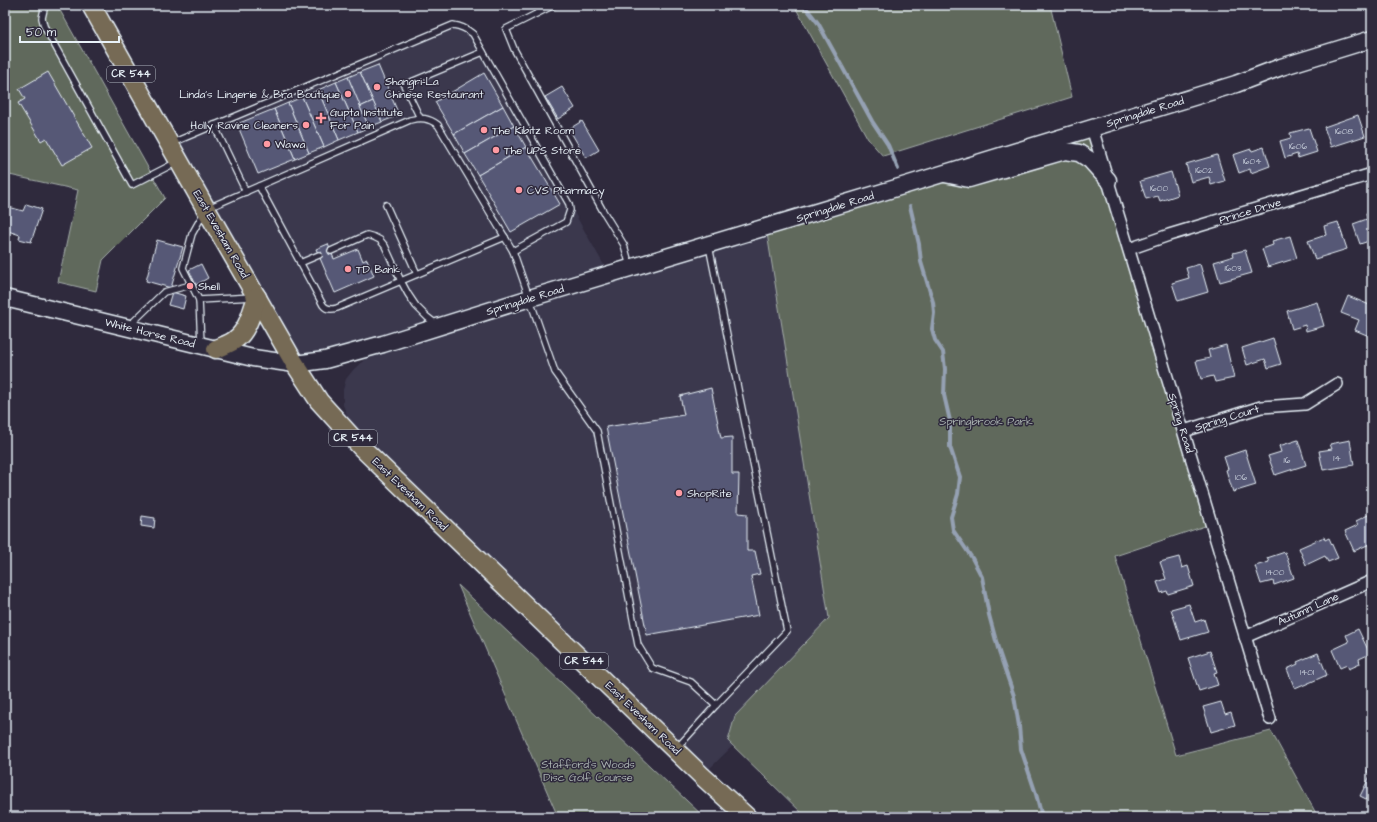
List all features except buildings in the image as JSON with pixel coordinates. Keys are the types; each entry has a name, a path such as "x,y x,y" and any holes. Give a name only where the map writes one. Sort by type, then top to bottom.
{"main road":[{"name":"East Evesham Road","path":"92,5 206,209 295,364 319,401 349,434 747,817"},
{"name":"Springdale Road","path":"295,364 325,360 383,344 1236,84 1281,67 1372,38"},
{"path":"943,174 969,179 1065,151 1079,153 1090,160 1108,180"},
{"path":"209,347 235,340 242,333 257,297"},
{"name":"White Horse Road","path":"5,298 253,358 295,364"}],"street":[{"name":"Spring Road","path":"1092,128 1270,719"},
{"name":"Prince Drive","path":"1129,249 1169,235 1372,174"},
{"name":"Spring Court","path":"1184,431 1261,407 1305,404 1338,384"},
{"name":"Autumn Lane","path":"1245,637 1372,581"}],"lane":[{"path":"45,5 42,18 44,26 132,185 179,160"},
{"path":"554,5 506,29 514,49 603,211 624,245 630,268"},
{"path":"170,143 453,25 460,26 473,34 569,204 570,210 566,222 513,251"},
{"path":"420,118 404,85 483,52"},
{"path":"209,347 199,300 183,268 192,234 206,209 410,120 425,118 432,121 438,126 513,251 555,372 597,431 638,645 652,668 691,682 716,705"},
{"path":"214,125 246,192"},
{"path":"259,186 323,305 331,310 505,236"},
{"path":"386,205 417,274"},
{"path":"331,251 367,235 380,240 385,246 401,281 416,306 438,326"},
{"path":"676,749 787,631 709,244"},
{"path":"300,263 319,255"},
{"path":"128,328 164,292 191,285"},
{"path":"199,300 257,297"}],"shaded area":[{"path":"453,25 473,34 609,274 766,227 829,618 846,634 702,776 360,446 343,405 343,390 346,379 354,369 380,346 295,364 170,143"}],"green space":[{"path":"5,5 57,5 165,198 103,260 96,291 58,282 78,190 5,174"},
{"path":"794,5 1050,5 1072,97 883,156 868,139"},
{"name":"Springbrook Park","path":"1092,128 1211,524 1115,556 1176,755 1271,731 1318,817 806,817 728,741 735,716 829,618 766,227"},
{"name":"Stafford's Woods Disc Golf Course","path":"458,585 704,817 558,817"}],"waterway":[{"path":"802,5 818,23 872,121 888,145 898,169"},
{"path":"910,206 919,244 921,262 933,302 934,313 932,329 935,340 943,352 945,369 944,395 950,421 950,447 960,477 958,494 951,517 953,530 972,558 982,577 989,615 999,652 1014,696 1021,749 1042,817"}],"place":[{"name":"Shangri-La Chinese Restaurant","path":"377,87"},
{"name":"Linda's Lingerie & Bra Boutique","path":"348,94"},
{"name":"Gupta Institute For Pain","path":"321,118"},
{"name":"Holly Ravine Cleaners","path":"306,125"},
{"name":"The Kibitz Room","path":"484,130"},
{"name":"Wawa","path":"267,144"},
{"name":"The UPS Store","path":"496,150"},
{"name":"CVS Pharmacy","path":"519,190"},
{"name":"TD Bank","path":"348,269"},
{"name":"Shell","path":"190,286"},
{"name":"ShopRite","path":"679,493"}]}
